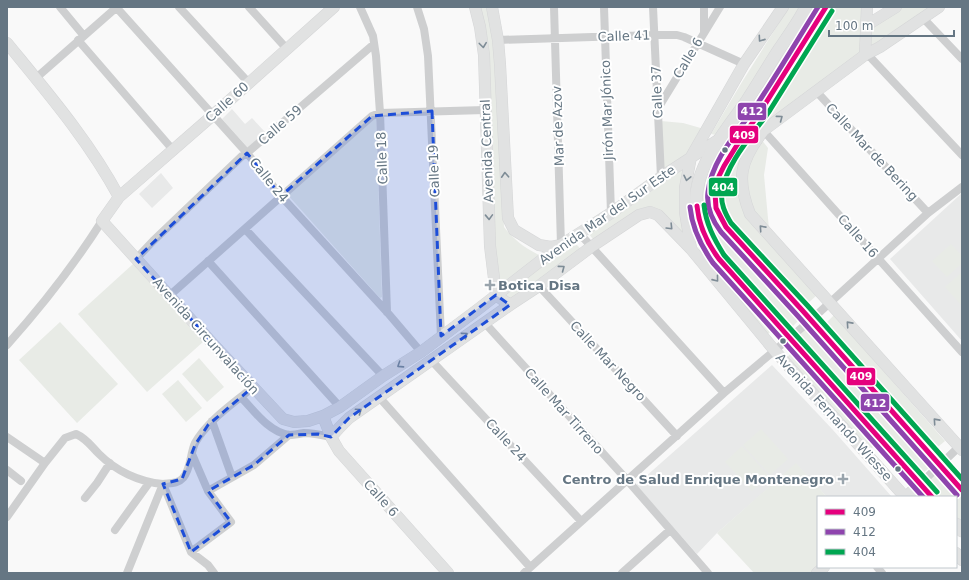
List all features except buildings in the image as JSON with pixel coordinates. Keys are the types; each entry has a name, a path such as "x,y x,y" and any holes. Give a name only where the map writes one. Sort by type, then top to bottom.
{"main road":[{"name":"Avenida Central","path":"475,7 480,27 484,55 490,246 496,295"},
{"name":"Avenida Central","path":"492,7 498,40 508,218 514,230 539,245 551,247 561,245"},
{"path":"691,249 685,212 685,188 691,157 744,64 783,7"},
{"name":"Avenida Fernando Wiesse","path":"806,7 721,138 702,171 697,194 697,214 703,234 719,259 931,496"},
{"path":"826,7 721,172 714,199 717,211 726,227 962,490"},
{"path":"865,54 867,7"},
{"path":"866,25 896,7"},
{"path":"939,7 880,46 865,54 764,130 755,142 743,167 741,180 744,198 750,214 961,447"},
{"name":"Calle 60","path":"102,221 119,197 287,49 327,9"},
{"path":"7,42 90,147 119,197"},
{"path":"749,96 764,106"},
{"name":"Avenida Mar del Sur Este","path":"323,416 340,407 383,376 421,352 478,310 561,245 611,214 661,177 721,138"},
{"name":"Avenida Mar del Sur Este","path":"331,437 349,418 484,322 539,286 639,215 650,212 658,215 691,249"},
{"name":"Avenida Circunvalación","path":"102,221 283,419 294,422 308,421 323,416"},
{"name":"Avenida Fernando Wiesse","path":"691,249 775,351 904,496"},
{"path":"496,295 510,305"},
{"name":"Calle 6","path":"323,416 331,437 339,451 448,573"},
{"path":"906,496 920,484"}],"street":[{"path":"60,7 81,38 173,150"},
{"path":"36,78 117,7"},
{"name":"Calle 24","path":"117,7 212,116 247,153 281,196 387,312 421,352"},
{"path":"179,7 248,82"},
{"path":"249,7 287,49"},
{"name":"Calle 18","path":"360,7 373,36 374,44 380,113 387,312"},
{"name":"Calle 19","path":"417,7 424,29 428,56 432,111 441,336"},
{"name":"Mar de Azov","path":"554,7 561,245"},
{"name":"Jirón Mar Jónico","path":"604,7 611,214"},
{"name":"Calle 37","path":"654,7 657,110 661,177"},
{"path":"704,7 704,32"},
{"name":"Calle 6","path":"657,110 720,7"},
{"path":"923,18 962,59"},
{"name":"Calle 41","path":"498,40 677,35 698,42 744,64"},
{"name":"Calle 59","path":"136,258 242,156 374,44"},
{"path":"865,54 872,58 962,155"},
{"name":"Calle Mar de Bering","path":"816,91 928,213"},
{"path":"169,296 372,116 380,113 485,110"},
{"name":"Calle 16","path":"754,120 962,352"},
{"path":"379,397 527,570 628,481 724,393 790,339 928,213 962,187"},
{"path":"7,346 31,319 73,265 102,221"},
{"path":"245,229 383,376"},
{"path":"580,234 724,393"},
{"path":"208,261 340,407"},
{"name":"Calle Mar Negro","path":"539,286 678,436"},
{"name":"Calle Mar Tirreno","path":"484,322 628,481 708,573"},
{"name":"Calle 24","path":"431,360 581,521"},
{"path":"7,517 44,463 65,438 76,434 84,438 100,455 121,471 149,483 175,483 182,479 187,471 195,445 212,421 253,387"},
{"path":"241,397 261,419 277,431 289,435 304,433 331,437"},
{"path":"212,421 232,478"},
{"path":"208,491 254,465 289,435"},
{"path":"7,437 44,463"},
{"path":"920,484 961,447"},
{"path":"191,552 231,522 208,491 192,454"},
{"path":"84,498 97,483 110,463"},
{"path":"7,470 22,481"},
{"path":"115,530 149,483"},
{"path":"162,484 191,552 208,565 214,573"},
{"path":"127,573 162,484"},
{"path":"622,573 670,530"}],"highlighted area":[{"path":"432,111 441,336 496,295 510,305 349,418 331,437 318,434 289,435 254,465 208,491 231,522 191,552 163,484 182,479 195,445 208,425 253,387 136,259 247,153 281,196 372,116"}],"shaded area":[{"path":"477,7 489,7 494,28 499,103 504,227 521,244 541,256 500,288 497,285"},
{"path":"789,7 800,7 722,130 716,135 711,134 742,82"},
{"path":"810,7 823,7 766,94 759,91"},
{"path":"828,7 864,7 861,53 766,122 761,119"},
{"path":"900,7 934,7 867,52 868,27"},
{"path":"748,106 756,111 711,208 801,315 800,319 792,327 787,327 720,253 712,240 702,216 701,197 709,165"},
{"path":"232,109 245,124 252,118 265,132 248,148 222,119"},
{"path":"374,118 376,118 382,297 380,298 287,194"},
{"path":"661,121 683,123 704,129 690,155 663,174"},
{"path":"755,126 758,131 738,191 817,295 805,306 729,222 720,200 720,188 734,154"},
{"path":"761,139 768,148 764,175 769,229 756,217 745,192 748,161"},
{"path":"685,168 679,204 685,239 654,209 595,242 589,234"},
{"path":"161,173 173,188 152,208 139,194"},
{"path":"962,193 962,341 890,259"},
{"path":"691,213 774,328 768,334 704,259 695,237"},
{"path":"576,244 582,250 511,301 502,294"},
{"path":"951,244 962,256 962,263 947,277 932,261"},
{"path":"133,264 203,342 147,392 78,314"},
{"path":"962,272 962,306 945,287"},
{"path":"834,315 945,441 933,451 823,326"},
{"path":"60,322 118,384 77,423 19,360"},
{"path":"808,325 932,463 926,470 918,474 798,339 797,336"},
{"path":"795,350 877,443 869,451 787,357"},
{"path":"199,358 224,387 207,402 182,374"},
{"path":"772,365 833,430 891,496 826,496 796,464 717,533 697,554 636,485"},
{"path":"178,380 202,408 186,422 162,394"},
{"path":"761,429 788,459 770,475 743,445"},
{"path":"742,446 769,476 752,491 725,462"},
{"path":"796,463 826,496 817,496 817,568 811,573 754,573 717,533"},
{"path":"936,472 940,472 962,495 962,525 957,519 957,496 937,496 927,481"}],"transit line":[{"name":"412","path":"818,7 758,103 721,156 715,168 708,192 709,208 712,218 721,232 957,495"},
{"name":"409","path":"826,7 764,106 724,166 719,176 715,193 716,208 726,227 962,490"},
{"name":"404","path":"832,11 770,110 735,158 725,180 722,191 722,204 731,223 807,305 962,479"},
{"name":"404","path":"704,205 711,231 724,255 937,492"},
{"name":"409","path":"697,206 704,234 719,259 931,496"},
{"name":"412","path":"690,207 698,236 713,263 922,496"}],"place":[{"name":"Botica Disa","path":"490,285"},
{"name":"Centro de Salud Enrique Montenegro","path":"843,479"}]}
